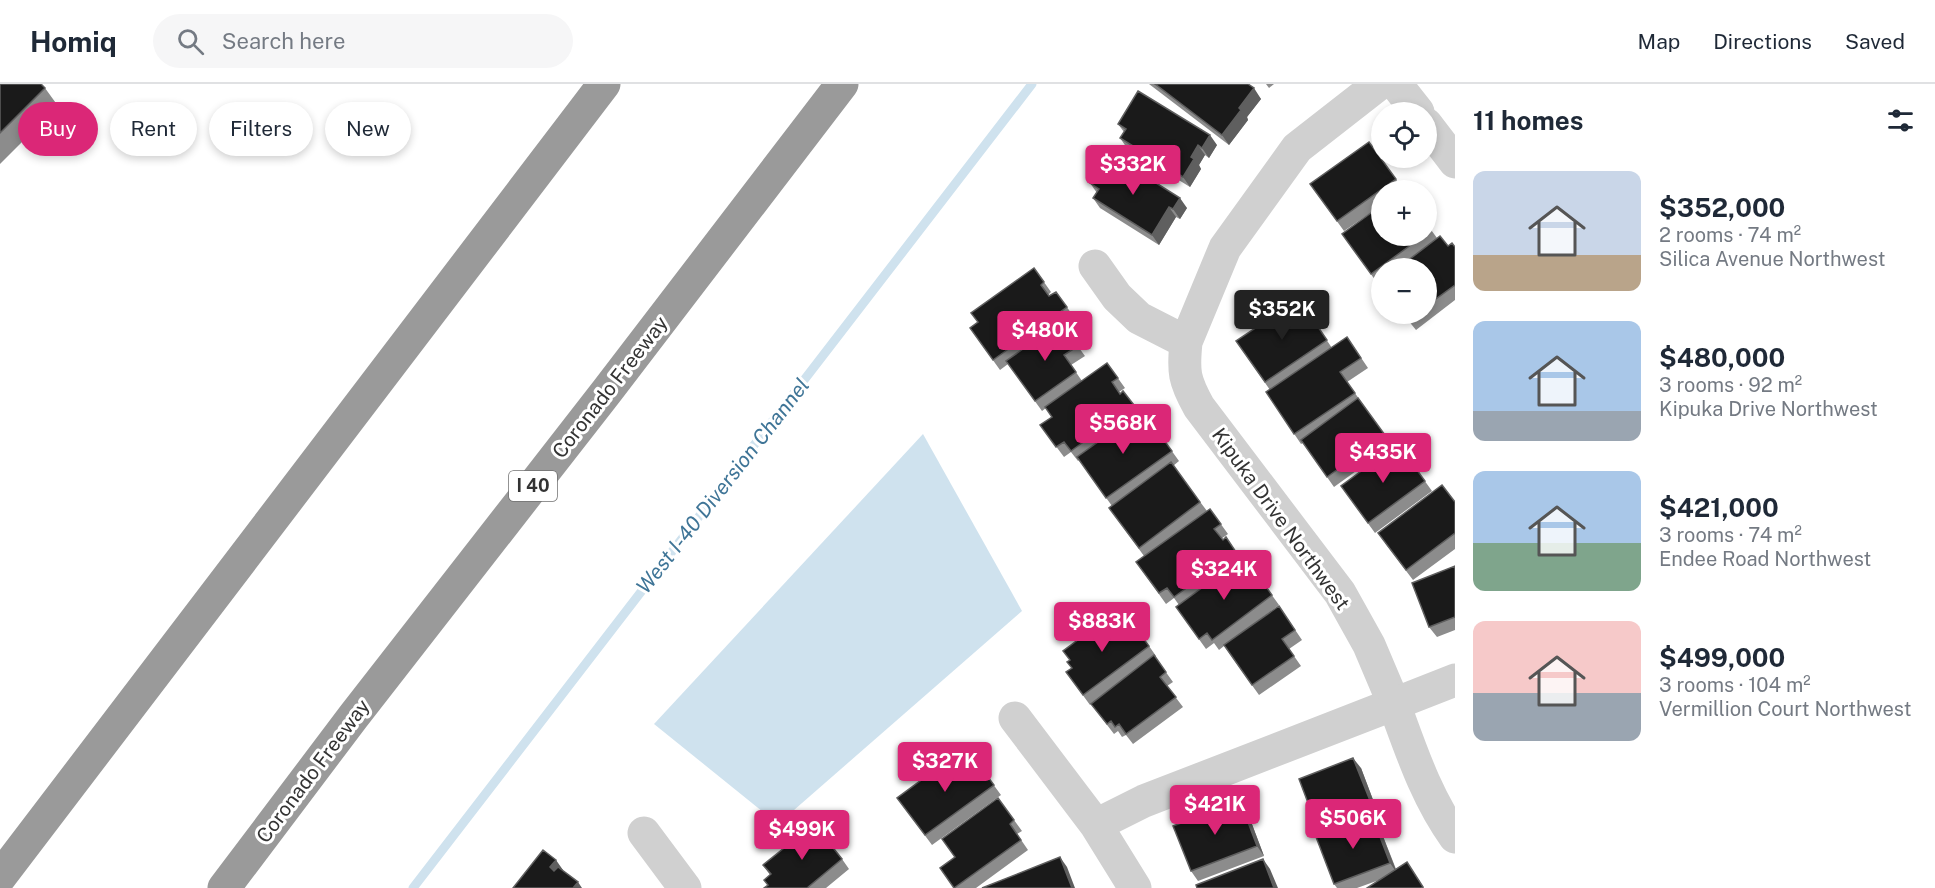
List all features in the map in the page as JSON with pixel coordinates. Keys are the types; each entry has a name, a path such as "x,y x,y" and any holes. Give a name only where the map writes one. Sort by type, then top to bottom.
{"highway":[{"path":"0,877 604,84"},
{"name":"Coronado Freeway","path":"224,888 353,717 608,391 842,84"}],"street":[{"path":"1095,266 1117,297 1139,318 1186,342 1225,248 1297,148 1379,84"},
{"path":"1396,84 1410,102"},
{"path":"1437,138 1455,162"},
{"name":"Kipuka Drive Northwest","path":"1186,342 1184,363 1187,386 1199,407 1340,593 1369,645 1427,790 1455,837"},
{"path":"1096,825 1144,801 1455,680"},
{"path":"1015,718 1096,825 1135,888"},
{"path":"644,833 685,888"}],"water":[{"path":"923,434 1022,611 778,824 654,724"}],"building":[{"path":"0,84 41,84 45,88 31,102 18,102 18,115 0,133"},
{"path":"1155,84 1248,84 1254,88 1222,135"},
{"path":"1138,91 1210,135 1202,148 1198,145 1191,157 1194,159 1183,177 1120,138 1126,129 1118,124"},
{"path":"1369,142 1371,168 1388,168 1396,179 1371,180 1371,197 1337,221 1310,184"},
{"path":"1118,159 1180,198 1173,209 1169,207 1152,235 1093,198 1099,189 1090,183 1103,164 1111,169"},
{"path":"1371,213 1371,246 1409,246 1393,258 1371,258 1371,274 1342,234"},
{"path":"1440,236 1448,246 1452,243 1455,247 1455,285 1437,298 1437,258 1411,258 1427,246 1437,246 1437,238"},
{"path":"1034,268 1044,282 1041,285 1049,296 1056,292 1067,307 993,360 970,328 978,322 971,313"},
{"path":"1299,299 1327,340 1265,382 1236,341"},
{"path":"1061,322 1078,346 1064,355 1076,372 1035,401 1006,361"},
{"path":"1347,337 1361,358 1340,372 1355,393 1294,434 1266,392"},
{"path":"1107,363 1118,378 1112,382 1120,394 1123,391 1134,405 1071,451 1064,442 1056,447 1040,425 1052,417 1045,407"},
{"path":"1358,398 1385,435 1327,477 1301,440"},
{"path":"1140,412 1150,426 1146,429 1155,440 1161,436 1172,451 1106,498 1077,457"},
{"path":"1398,444 1425,481 1368,523 1341,486"},
{"path":"1171,462 1200,502 1139,548 1109,508"},
{"path":"1442,485 1455,502 1455,533 1406,570 1378,533"},
{"path":"1210,509 1221,524 1214,529 1223,540 1226,537 1236,552 1174,597 1167,588 1159,593 1136,562"},
{"path":"1245,556 1254,568 1249,572 1260,587 1264,584 1272,595 1212,640 1207,633 1199,639 1176,607"},
{"path":"1455,566 1455,617 1429,627 1412,583"},
{"path":"1279,606 1295,630 1282,639 1294,656 1252,685 1224,645"},
{"path":"1117,615 1130,634 1137,630 1149,646 1083,695 1066,672 1072,668 1067,662 1070,660 1063,651 1098,625 1100,627"},
{"path":"1154,655 1166,672 1160,677 1176,697 1126,734 1119,724 1115,727 1111,721 1107,724 1091,704"},
{"path":"958,753 968,767 976,761 994,785 925,835 897,798"},
{"path":"1353,758 1371,803 1316,824 1299,779"},
{"path":"998,798 1014,820 1010,824 1021,840 954,888 940,868 955,857 942,839"},
{"path":"1240,801 1257,846 1191,871 1173,826"},
{"path":"1372,816 1390,863 1334,884 1316,837"},
{"path":"814,824 842,859 807,888 764,888 768,885 764,880 771,874 763,865"},
{"path":"543,850 556,860 550,867 554,871 558,867 578,882 573,888 513,888"},
{"path":"1060,857 1072,888 982,888"},
{"path":"1263,859 1274,888 1197,888 1196,885"},
{"path":"1407,862 1423,887 1367,888"}],"waterway":[{"name":"West I-40 Diversion Channel","path":"413,888 1032,84"}]}
